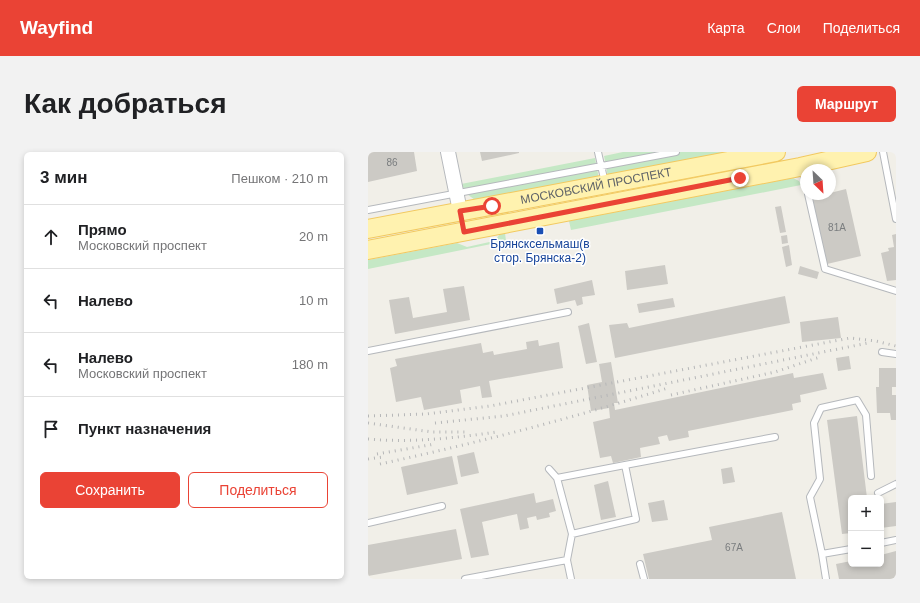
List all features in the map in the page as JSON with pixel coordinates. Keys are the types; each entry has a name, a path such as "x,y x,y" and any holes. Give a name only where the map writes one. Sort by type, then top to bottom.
{"main road":[{"name":"МОСКОВСКИЙ ПРОСПЕКТ","path":"368,229 776,152"},
{"name":"МОСКОВСКИЙ ПРОСПЕКТ","path":"811,164 858,153"},
{"name":"МОСКОВСКИЙ ПРОСПЕКТ","path":"368,250 800,166"},
{"path":"460,211 464,232"}],"street":[{"path":"448,152 460,211"}],"lane":[{"path":"598,152 605,185"},
{"path":"368,210 676,152"},
{"path":"883,152 896,219"},
{"path":"809,200 825,269 896,291"},
{"path":"368,351 568,312"},
{"path":"882,352 896,354"},
{"path":"826,579 810,497 820,479 814,422 821,408 857,400 866,415 871,476"},
{"path":"557,478 775,437"},
{"path":"572,534 636,519 625,465"},
{"path":"548,469 557,478 572,534 567,560 571,579"},
{"path":"878,493 896,484"},
{"path":"368,523 442,506"},
{"path":"884,542 896,540"},
{"path":"822,554 848,550"},
{"path":"465,579 567,560"},
{"path":"640,564 644,579"}],"green space":[{"path":"623,152 734,152 608,177 604,156"},
{"path":"595,158 599,179 475,200 467,194 461,184"},
{"path":"793,178 800,183 800,185 571,230 569,221"},
{"path":"505,233 506,241 368,269 368,260 457,243 467,247 494,241 500,234"}],"building":[{"path":"368,152 414,152 417,171 368,182"},
{"path":"480,152 519,152 519,153 482,161"},
{"path":"846,189 861,256 827,264 813,200 836,200 836,192"},
{"path":"781,206 786,232 780,233 775,207"},
{"path":"896,234 896,280 887,281 881,253 889,251 888,248 894,247 892,235"},
{"path":"787,235 788,243 782,244 781,236"},
{"path":"789,245 792,265 786,267 782,247"},
{"path":"665,265 668,284 627,290 625,271"},
{"path":"800,266 819,272 817,279 798,274"},
{"path":"592,280 595,295 582,297 583,304 577,306 575,300 557,304 554,289"},
{"path":"464,286 470,320 395,334 389,300 409,297 413,318 447,312 443,289"},
{"path":"785,296 790,323 615,358 609,325 627,323 629,328"},
{"path":"673,298 675,307 639,313 637,304"},
{"path":"838,317 841,338 802,342 800,322"},
{"path":"589,323 597,362 586,364 578,326"},
{"path":"538,340 539,346 559,342 563,368 489,381 492,397 482,398 480,386 460,390 462,403 424,410 421,397 396,402 390,368 397,366 395,359 481,343 483,353 493,351 494,355 527,349 526,342"},
{"path":"849,356 851,369 838,371 836,358"},
{"path":"611,362 618,403 614,403 615,410 793,373 794,378 823,373 827,389 800,395 801,402 792,404 793,410 688,431 689,437 669,441 667,435 658,437 660,444 640,448 641,457 613,463 611,456 600,458 593,422 610,418 609,408 591,411 587,385 602,382 599,364"},
{"path":"879,368 896,368 896,387 892,387 892,395 896,395 896,420 891,420 890,413 877,413 876,387 879,387"},
{"path":"857,416 867,495 848,495 848,533 842,534 827,420"},
{"path":"474,452 479,473 461,477 457,456"},
{"path":"452,456 458,484 407,495 401,467"},
{"path":"732,467 735,482 723,484 721,469"},
{"path":"608,481 616,517 601,520 594,485"},
{"path":"534,493 536,503 553,499 556,511 549,513 550,517 537,520 536,516 527,518 529,528 520,530 517,514 482,522 489,555 471,558 460,509"},
{"path":"664,500 668,520 652,522 648,503"},
{"path":"896,502 896,526 884,528 884,504"},
{"path":"782,512 796,579 649,579 643,554 712,540 709,527"},
{"path":"456,529 462,559 368,576 368,545"},
{"path":"896,551 896,579 839,579 836,564 848,562 848,567 884,567 884,554"}],"railway":[{"path":"368,416 426,414 490,406 850,338 876,341 896,346"},
{"path":"435,423 504,416 868,343"},
{"path":"671,395 775,372 820,357"},
{"path":"380,464 525,429 597,410 668,388"},
{"path":"368,423 432,432 467,432"},
{"path":"368,439 417,440 497,432"},
{"path":"377,454 435,444"},
{"path":"368,459 383,457"}],"place":[{"name":"Брянсксельмаш(в стор. Брянска-2)","path":"540,231"}],"route":[{"path":"492,206 460,211 464,232 740,178"}]}
